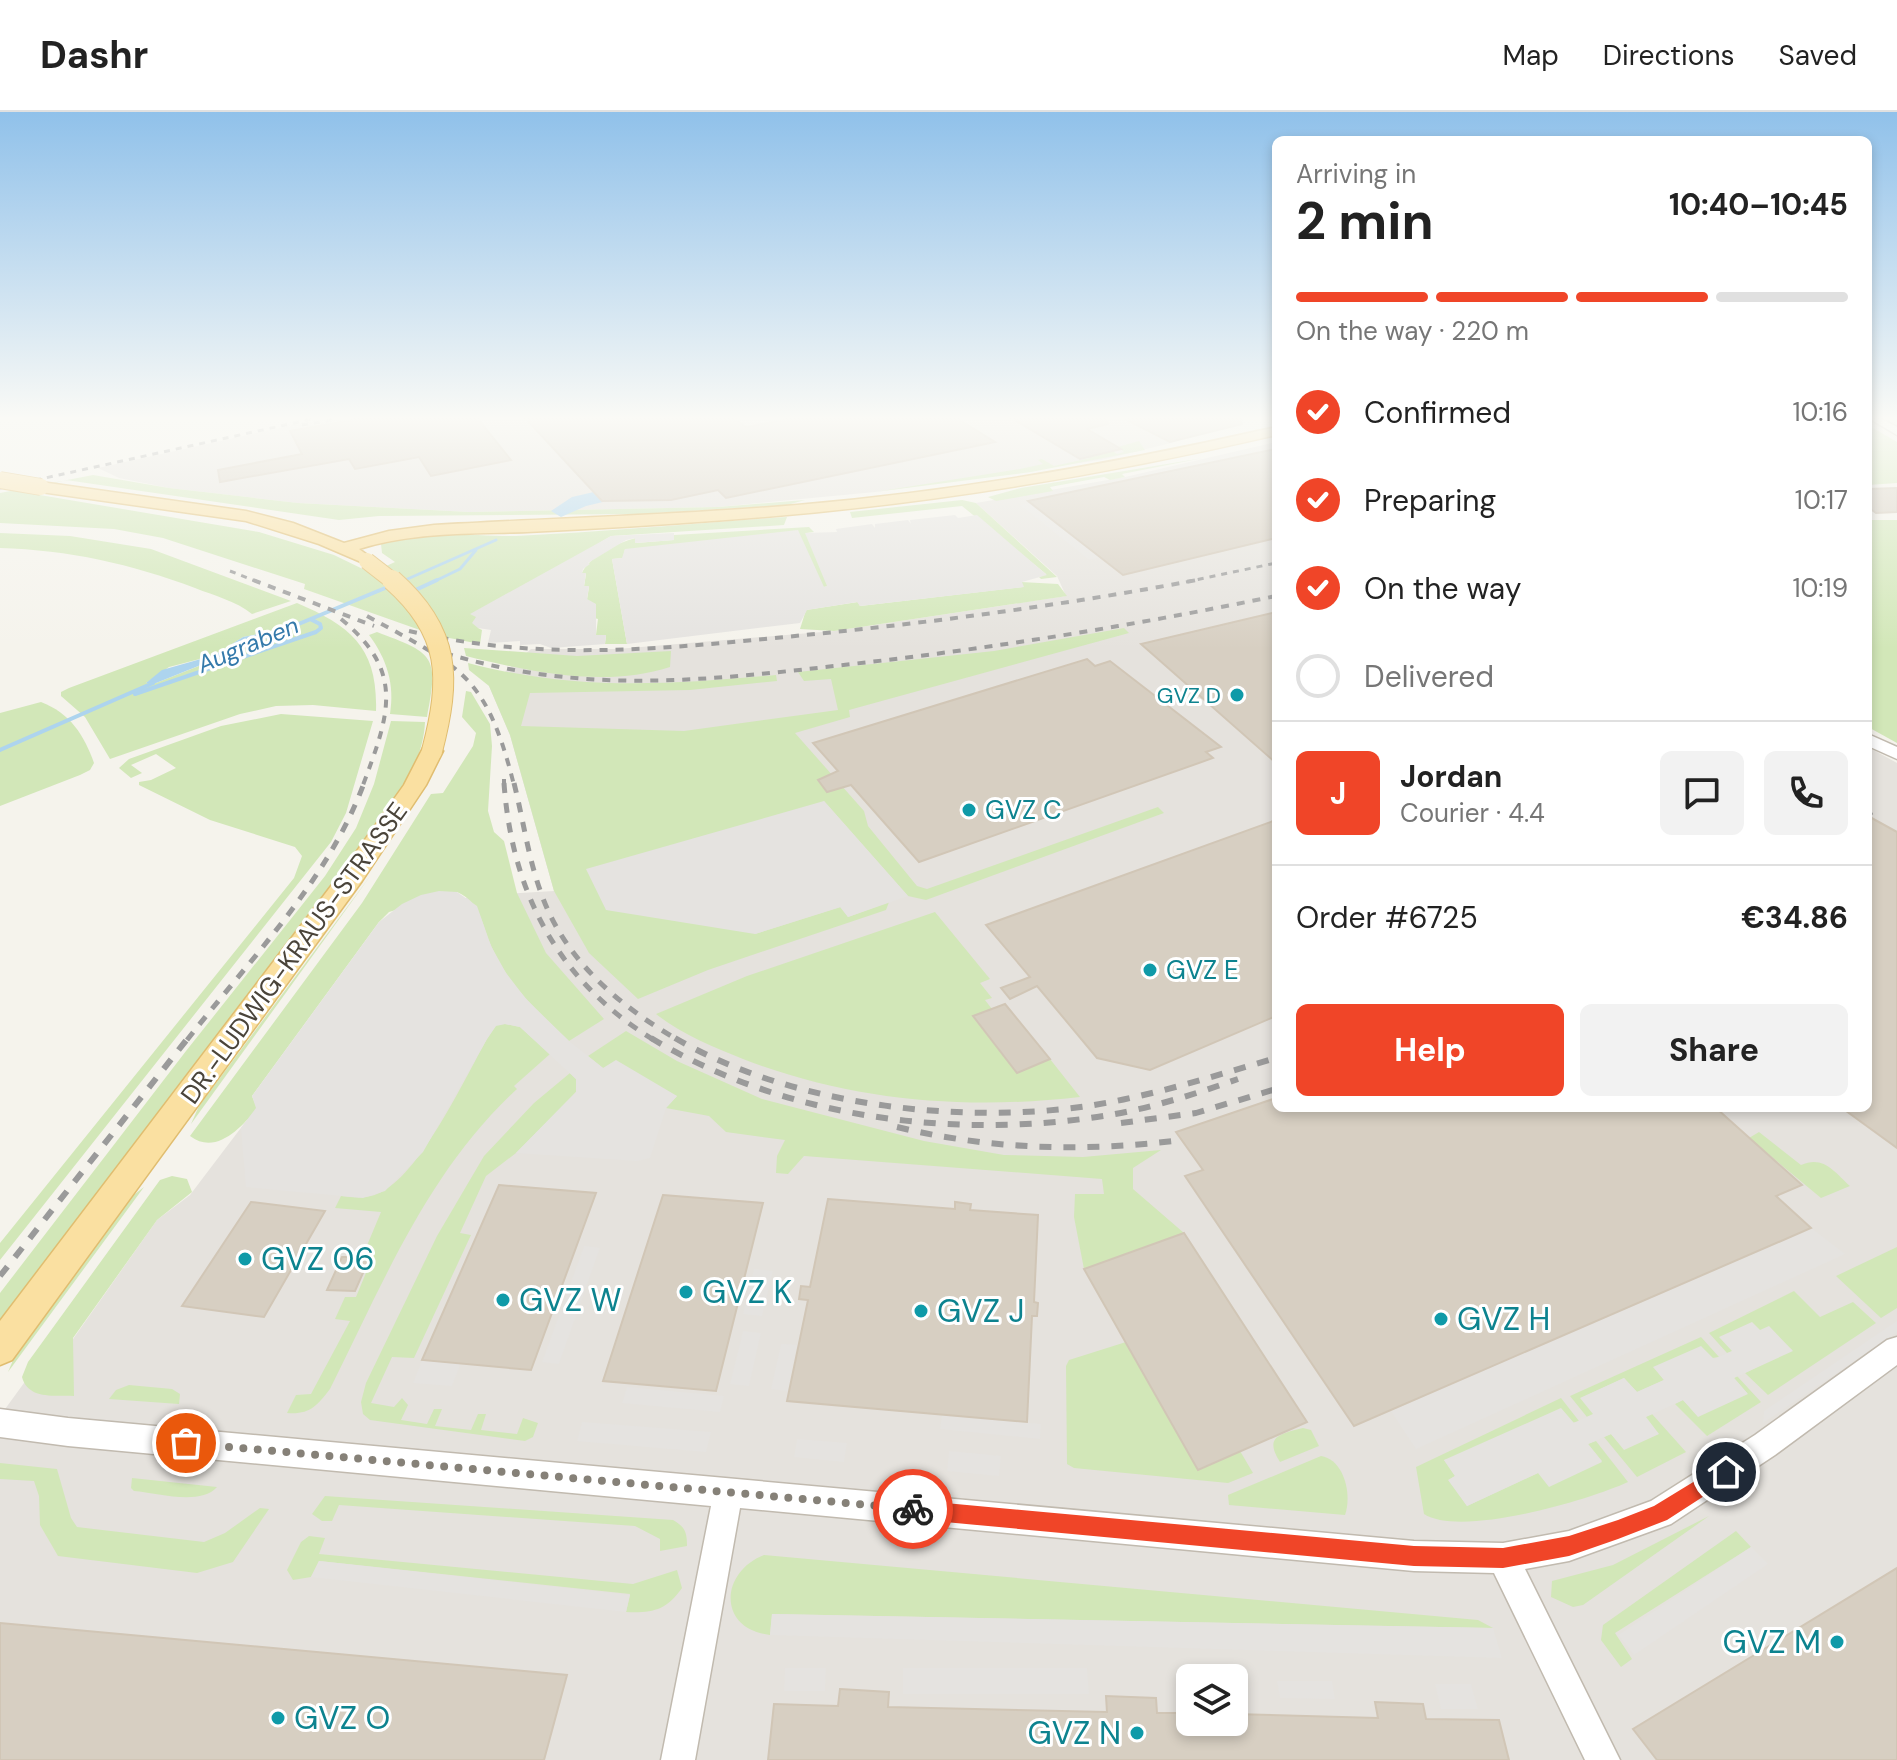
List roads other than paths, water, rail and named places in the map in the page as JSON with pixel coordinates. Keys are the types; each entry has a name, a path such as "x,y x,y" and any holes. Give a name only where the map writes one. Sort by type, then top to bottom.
{"main road":[{"name":"DR.-LUDWIG-KRAUS-STRASSE","path":"0,1349 353,875 415,785 432,751 445,699 446,674 436,632 416,601 367,561 340,546 287,527 236,516 101,496"},
{"path":"340,546 382,535 441,528 540,526 730,515 933,496"}],"street":[{"path":"1872,741 1897,754"},
{"path":"0,1423 68,1432 1414,1556 1503,1558 1569,1546 1660,1513 1765,1445 1897,1349"},
{"path":"678,1760 728,1493"},
{"path":"1503,1558 1603,1760"}],"water":[{"path":"279,630 283,632 156,683 146,683 162,670 215,655 243,637"}],"waterway":[{"path":"561,511 579,501 602,496"},
{"name":"Augraben","path":"561,511 568,506"},
{"name":"Augraben","path":"406,580 403,581 496,540"},
{"path":"433,582 460,569 476,550"},
{"path":"409,593 437,580"},
{"name":"Augraben","path":"277,633 390,586"},
{"path":"135,694 316,632 321,628 320,624 312,620"},
{"name":"Augraben","path":"0,750 153,683"}],"railway":[{"path":"1189,581 1272,564"},
{"path":"230,571 258,582"},
{"path":"253,580 374,626"},
{"path":"1189,581 1197,580"},
{"path":"409,631 458,641 554,650 697,645 946,619 1189,581"},
{"path":"445,653 547,675 598,680 698,679 906,658 1012,643 1272,597"},
{"path":"367,616 426,649 466,678 493,719 514,785"},
{"path":"341,619 362,638 376,657 386,696 380,737 363,785"},
{"path":"187,1040 309,886 349,819 364,783"},
{"path":"504,783 517,862 546,931 592,991 652,1038"},
{"path":"514,783 540,890 563,938 578,959 614,995 634,1012 678,1040"},
{"path":"0,1276 188,1038"},
{"path":"652,1038 702,1065 755,1087 810,1104 925,1123 1040,1123 1097,1117 1169,1101 1238,1079"},
{"path":"675,1038 720,1061 769,1080 821,1094 876,1104 985,1113 1038,1111 1112,1102 1272,1059"},
{"path":"1121,1123 1196,1113 1272,1090"},
{"path":"897,1127 968,1140 1039,1147 1110,1146 1182,1140"}],"place":[{"name":"GVZ D","path":"1237,695"},
{"name":"GVZ C","path":"969,810"},
{"name":"GVZ E","path":"1150,970"},
{"name":"GVZ 06","path":"245,1259"},
{"name":"GVZ K","path":"686,1292"},
{"name":"GVZ W","path":"503,1300"},
{"name":"GVZ J","path":"921,1311"},
{"name":"GVZ H","path":"1441,1319"},
{"name":"GVZ M","path":"1837,1642"},
{"name":"GVZ O","path":"278,1718"},
{"name":"GVZ N","path":"1137,1733"}]}
